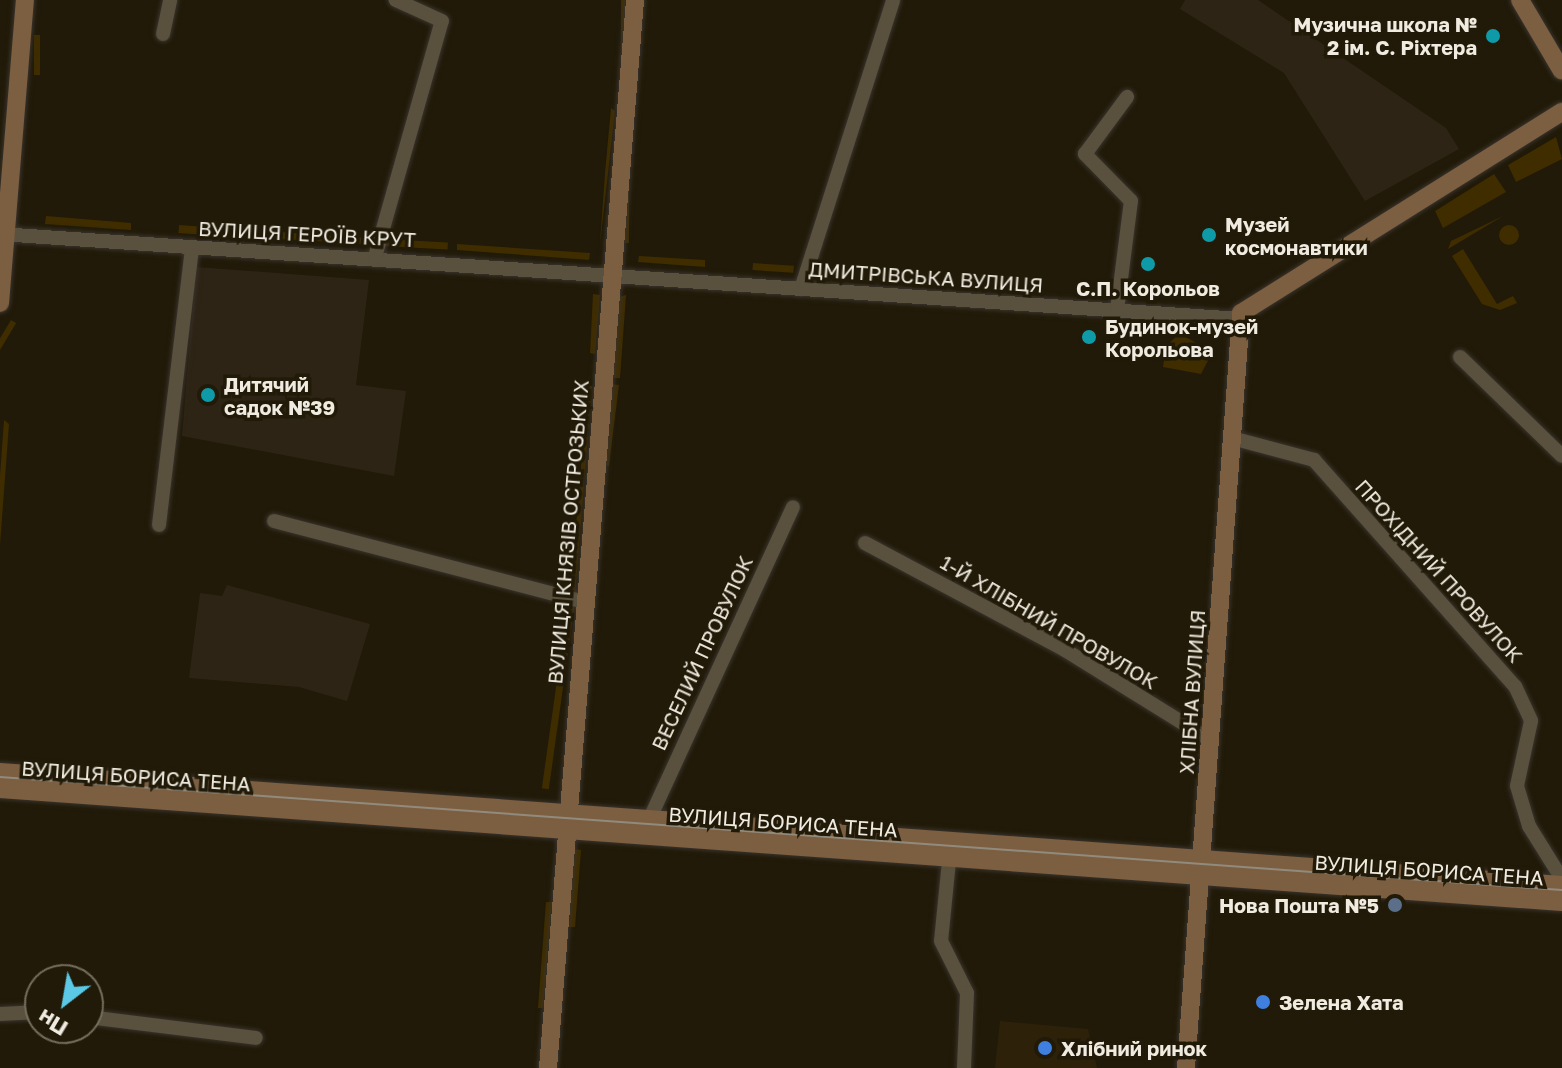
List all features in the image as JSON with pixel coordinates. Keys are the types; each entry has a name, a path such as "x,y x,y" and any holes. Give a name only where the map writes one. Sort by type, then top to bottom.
{"street":[{"path":"0,303 2,234 25,0"},
{"path":"163,34 170,0"},
{"path":"375,257 442,21 396,0"},
{"name":"ВУЛИЦЯ КНЯЗІВ ОСТРОЗЬКИХ","path":"548,1068 635,0"},
{"path":"801,289 893,0"},
{"path":"1520,0 1562,71"},
{"path":"1117,310 1131,201 1085,154 1127,97"},
{"path":"1239,319 1251,301 1562,112"},
{"name":"ВУЛИЦЯ ГЕРОЇВ КРУТ","path":"2,234 611,274"},
{"path":"159,525 192,247"},
{"name":"ДМИТРІВСЬКА ВУЛИЦЯ","path":"611,274 1239,319"},
{"name":"ХЛІБНА ВУЛИЦЯ","path":"1186,1068 1239,319"},
{"path":"1460,357 1562,456"},
{"name":"ПРОХІДНИЙ ПРОВУЛОК","path":"1232,438 1314,460 1515,686 1531,721 1517,786 1529,826 1562,882"},
{"name":"ВЕСЕЛИЙ ПРОВУЛОК","path":"650,818 793,507"},
{"path":"274,521 584,602"},
{"name":"1-Й ХЛІБНИЙ ПРОВУЛОК","path":"865,543 1065,650 1210,740"},
{"name":"ВУЛИЦЯ БОРИСА ТЕНА","path":"0,772 566,820 1200,866 1562,902"},
{"name":"ВУЛИЦЯ БОРИСА ТЕНА","path":"0,789 566,820 650,818 950,848"},
{"path":"950,848 941,941 967,993 964,1068"},
{"name":"ВУЛИЦЯ БОРИСА ТЕНА","path":"1200,866 1562,882"},
{"path":"0,1014 24,1013"},
{"path":"104,1019 256,1038"}],"shaded area":[{"path":"621,0 625,0 625,101 621,101"},
{"path":"1185,0 1258,0 1446,128 1459,149 1365,201 1284,73 1180,9"},
{"path":"34,35 40,35 40,75 34,75"},
{"path":"611,108 615,111 600,244 605,173"},
{"path":"1556,137 1562,159 1516,182 1508,165"},
{"path":"1494,174 1506,192 1443,228 1435,211"},
{"path":"629,179 629,243 623,243"},
{"path":"46,216 131,223 131,230 45,224"},
{"path":"1503,216 1448,249 1451,241"},
{"path":"179,225 265,231 264,239 178,233"},
{"path":"1509,225 1516,228 1519,235 1516,242 1509,245 1502,242 1499,235 1502,228"},
{"path":"280,232 366,238 364,244 280,239"},
{"path":"382,239 448,242 448,249 382,246"},
{"path":"457,244 590,253 589,260 457,250"},
{"path":"1463,249 1497,304 1513,296 1517,303 1500,310 1482,304 1452,256"},
{"path":"639,256 705,260 705,267 638,262"},
{"path":"753,263 794,266 793,273 753,270"},
{"path":"196,267 369,280 356,385 406,391 394,476 182,436"},
{"path":"593,294 600,295 595,354 590,353"},
{"path":"626,295 620,378 611,378 619,297"},
{"path":"11,320 16,323 0,350 0,338"},
{"path":"1179,334 1213,351 1201,374 1163,367 1166,346"},
{"path":"611,384 619,385 609,466 601,465"},
{"path":"588,386 592,386 575,596 570,595"},
{"path":"4,420 9,424 0,545 0,476"},
{"path":"227,585 370,624 347,701 299,687 189,678 200,593 222,596"},
{"path":"568,602 575,603 549,789 542,788"},
{"path":"574,849 581,850 575,927 569,927"},
{"path":"546,902 552,902 543,1008 538,1008"},
{"name":"Хлібний ринок","path":"1000,1021 1088,1029 1097,1068 995,1068"}],"tram line":[{"path":"0,777 1562,890"}],"place":[{"name":"Музична школа № 2 ім. С. Ріхтера","path":"1493,36"},
{"name":"Музей космонавтики","path":"1209,235"},
{"name":"С.П. Корольов","path":"1148,264"},
{"name":"Будинок-музей Корольова","path":"1089,337"},
{"name":"Дитячий садок №39","path":"208,395"},
{"name":"Нова Пошта №5","path":"1395,905"},
{"name":"Зелена Хата","path":"1263,1002"},
{"name":"Хлібний ринок","path":"1045,1048"}]}
